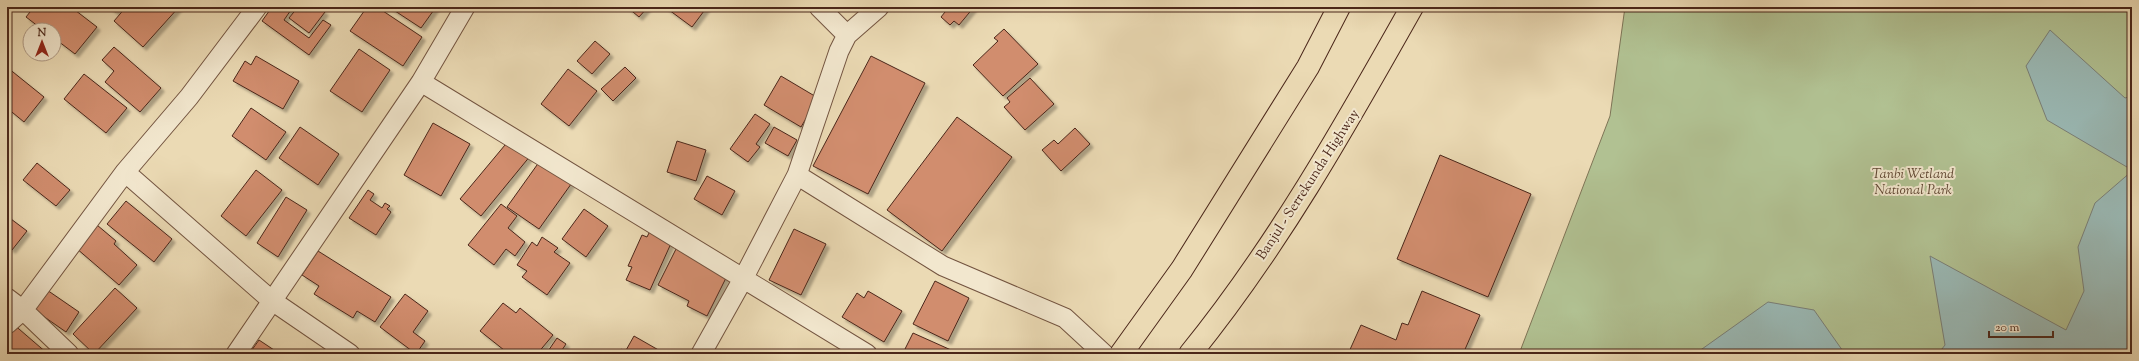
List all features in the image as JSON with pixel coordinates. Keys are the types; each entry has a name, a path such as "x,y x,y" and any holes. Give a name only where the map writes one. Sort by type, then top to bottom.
{"highway":[{"path":"1121,354 1182,269 1308,67 1339,7"},
{"name":"Banjul - Serrekunda Highway","path":"1190,354 1214,325 1287,218 1350,118 1412,7"}],"street":[{"path":"7,324 23,310 125,172 190,97 257,7"},
{"path":"236,354 271,300 421,82 465,7"},
{"path":"819,7 847,35"},
{"path":"701,354 743,279 797,175 839,51 847,35 879,7"},
{"path":"421,82 867,354"},
{"path":"125,172 271,300 350,354"},
{"path":"797,175 943,266 1065,318 1104,354"},
{"path":"7,298 23,310 69,354"}],"green space":[{"name":"Tanbi Wetland National Park","path":"1625,7 2132,7 2132,354 1519,354 1610,116"}],"water":[{"path":"2050,30 2125,98 2132,96 2132,170 2047,120 2026,66"},
{"path":"2132,171 2132,354 1938,354 1945,345 1930,256 2066,330 2084,291 2078,247 2095,203"},
{"path":"1768,302 1814,310 1845,354 1695,354"}],"building":[{"path":"24,7 71,7 97,27 75,54 62,44 62,22 33,22 26,17 30,12"},
{"path":"109,7 120,7 116,12"},
{"path":"126,7 179,7 143,47 114,21"},
{"path":"272,7 293,7 284,20 309,38 323,20 331,25 309,55 262,21"},
{"path":"298,7 318,7 325,12 309,33 289,18"},
{"path":"367,7 377,7 422,37 403,66 350,31"},
{"path":"389,7 436,7 421,28"},
{"path":"627,7 648,7 639,17"},
{"path":"665,7 707,7 692,27"},
{"path":"949,7 974,7 959,25 954,21 950,25 941,17"},
{"path":"1004,29 1038,64 1003,96 973,65 998,41 994,38"},
{"path":"595,41 610,54 592,74 577,61"},
{"path":"114,47 161,88 140,112 105,82 114,71 102,60"},
{"path":"359,49 390,70 362,112 330,91"},
{"path":"256,56 299,81 283,109 233,81 245,61 251,65"},
{"path":"871,56 925,83 868,194 813,166"},
{"path":"625,67 636,78 613,101 601,89"},
{"path":"8,68 44,97 24,122 7,108"},
{"path":"568,69 597,91 569,126 541,104"},
{"path":"84,74 127,108 106,133 64,99"},
{"path":"781,76 818,98 801,127 764,105"},
{"path":"1030,78 1054,104 1025,130 1004,107 1010,102 1007,98"},
{"path":"251,108 286,132 266,160 232,136"},
{"path":"755,114 770,124 756,144 760,147 748,162 730,149"},
{"path":"957,117 1012,157 942,251 887,210"},
{"path":"433,123 470,144 441,196 404,175"},
{"path":"300,127 339,154 318,185 279,158"},
{"path":"774,127 797,140 788,156 765,143"},
{"path":"1075,128 1090,144 1061,171 1042,150 1054,140 1058,144"},
{"path":"510,139 531,155 481,216 460,199"},
{"path":"677,141 706,150 696,181 667,172"},
{"path":"1440,155 1531,194 1488,297 1397,259"},
{"path":"542,158 574,180 539,229 507,207"},
{"path":"37,163 70,190 56,206 23,180"},
{"path":"256,170 282,190 246,236 221,216"},
{"path":"707,176 735,191 722,215 694,199"},
{"path":"368,190 374,194 370,200 382,208 385,203 390,206 387,209 391,212 376,235 349,218"},
{"path":"286,197 307,210 278,257 257,243"},
{"path":"126,201 172,239 154,262 107,224"},
{"path":"501,204 517,216 508,228 525,242 515,256 506,249 494,265 468,245"},
{"path":"584,209 608,226 586,257 562,239"},
{"path":"7,216 27,231 12,250 7,246"},
{"path":"97,225 116,241 114,244 137,265 119,285 76,248"},
{"path":"651,229 673,239 650,290 626,280 632,267 628,266 642,235 647,237"},
{"path":"794,229 826,244 801,295 769,280"},
{"path":"542,237 558,248 554,252 570,263 547,295 522,277 527,271 517,265 532,242 537,246"},
{"path":"676,249 728,274 707,316 687,306 689,301 658,285"},
{"path":"318,251 391,297 375,322 357,311 353,318 314,294 319,286 302,275"},
{"path":"935,281 969,298 948,341 913,324"},
{"path":"115,288 137,308 94,354 73,334"},
{"path":"47,290 79,312 66,332 33,309"},
{"path":"868,291 902,311 884,342 842,317 857,293 864,298"},
{"path":"1422,291 1480,315 1463,354 1348,354 1361,325 1396,340 1402,323 1408,325"},
{"path":"405,294 428,311 413,332 425,341 416,354 380,327"},
{"path":"503,303 516,313 520,308 553,335 537,354 509,354 480,331"},
{"path":"12,323 48,354 7,354 7,329"},
{"path":"913,333 951,350 949,354 916,354 905,349"},
{"path":"634,336 662,352 660,354 618,354 621,349 625,352"},
{"path":"557,338 566,344 562,350 567,354 546,354"},
{"path":"259,340 274,350 271,354 249,354"}]}
